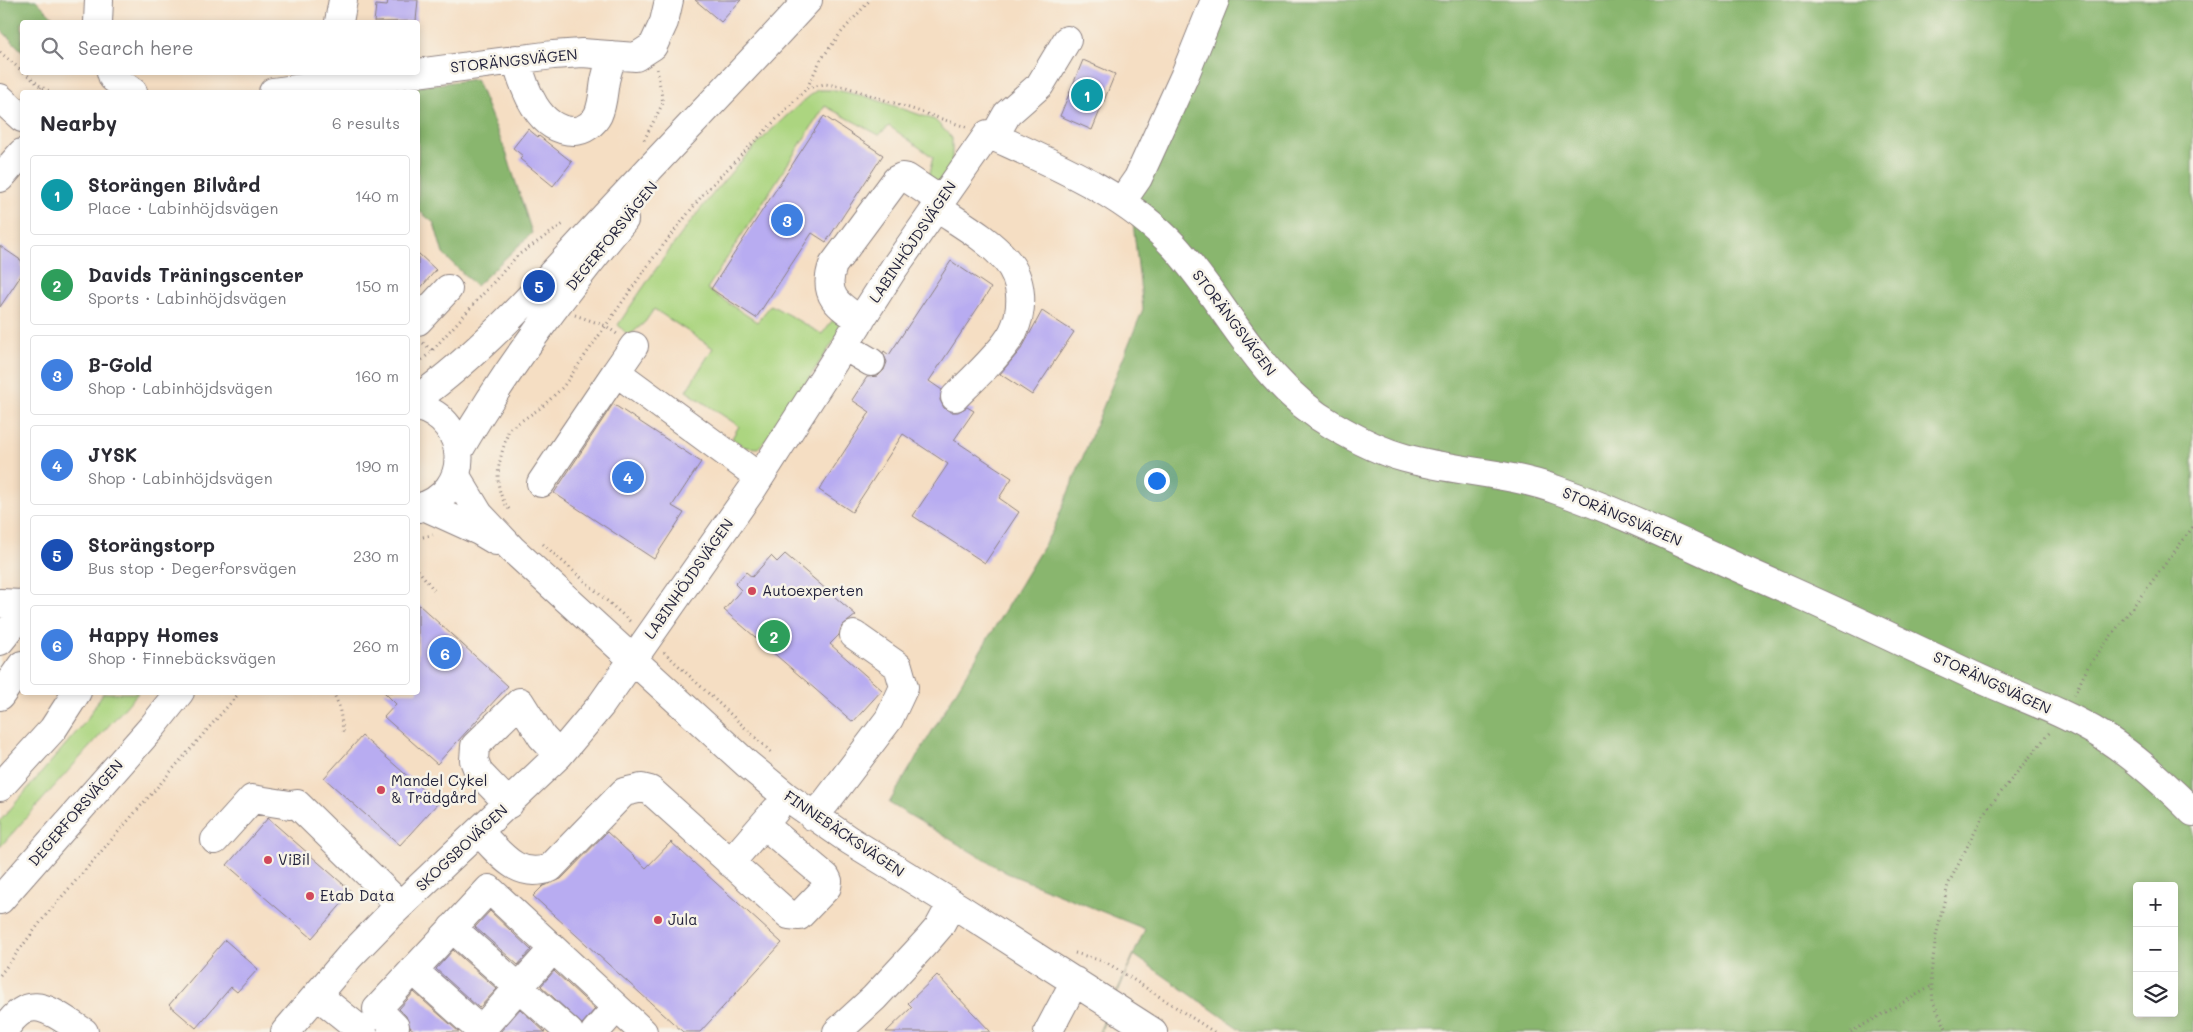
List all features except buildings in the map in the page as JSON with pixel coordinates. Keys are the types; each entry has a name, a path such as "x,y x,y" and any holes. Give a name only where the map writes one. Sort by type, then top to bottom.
{"street":[{"path":"98,20 99,0"},
{"path":"339,20 343,0"},
{"path":"516,60 523,86 542,116 558,128 568,132 579,132 592,125 634,53 664,22 669,0"},
{"name":"DEGERFORSVÄGEN","path":"420,397 449,375 487,339 740,74 808,0"},
{"path":"991,135 1122,201 1138,178 1184,77 1215,0"},
{"name":"LABINHÖJDSVÄGEN","path":"632,659 760,477 938,203 1007,114 1040,85 1067,40"},
{"name":"STORÄNGSVÄGEN","path":"420,72 582,53 634,53"},
{"name":"DEGERFORSVÄGEN","path":"421,507 434,502 452,486 457,464 509,369 562,297 678,155 740,74"},
{"path":"112,75 113,78 130,90"},
{"name":"STORÄNGSVÄGEN","path":"286,90 395,75"},
{"path":"0,98 20,116"},
{"path":"0,178 20,155"},
{"path":"861,320 842,308 831,293 829,275 833,266 896,180 902,177 907,178 1006,260 1019,284 1018,315 1012,332 983,370 955,397"},
{"name":"STORÄNGSVÄGEN","path":"1122,201 1148,220 1198,273 1237,332 1282,387 1303,406 1331,425 1370,446 1403,458 1534,482 1634,519 2100,734 2167,786 2193,812"},
{"path":"420,318 448,289"},
{"path":"542,483 634,346"},
{"path":"844,346 871,362"},
{"path":"616,372 760,477"},
{"name":"FINNEBÄCKSVÄGEN","path":"420,408 441,417 450,428 457,464 479,514 529,548 632,659 747,764 812,816 1153,1032"},
{"name":"FINNEBÄCKSVÄGEN","path":"421,507 479,531 529,548"},
{"path":"0,604 20,604"},
{"path":"0,641 20,616"},
{"path":"812,816 826,802 888,719 904,687 898,666 854,635"},
{"name":"SKOGSBOVÄGEN","path":"285,1032 350,956 400,905 559,755 601,705 632,659"},
{"path":"0,696 20,667"},
{"path":"0,787 53,729 75,695"},
{"name":"DEGERFORSVÄGEN","path":"0,900 153,726 178,695"},
{"name":"DEGERFORSVÄGEN","path":"153,726 187,695"},
{"path":"509,804 479,773 474,760 475,746 520,702 542,737 559,755"},
{"path":"479,832 518,869 541,872 550,868 624,792 642,788 650,790 789,915 799,916 827,887 828,881 826,877 764,825"},
{"path":"730,863 787,797"},
{"path":"215,840 252,799 290,805 297,804 400,905"},
{"path":"390,1032 395,1027 376,1009 490,889 644,1032"},
{"path":"837,1032 874,998 928,941 940,927 952,903"},
{"path":"452,928 569,1032"},
{"path":"413,970 481,1032 553,949"},
{"path":"1048,1032 1075,981"},
{"path":"318,994 363,1032"},
{"path":"3,1032 8,1023 25,1009 34,1006 43,1007 84,1032"},
{"path":"595,1032 616,1008"}],"path":[{"path":"512,514 504,504 497,483 500,461 509,429 542,407 563,387 651,261 704,194 806,88 820,61 840,34 870,0"},
{"path":"0,52 20,69"},
{"path":"634,53 663,103 641,145"},
{"path":"27,75 48,90"},
{"path":"806,88 825,84 846,87 991,135"},
{"path":"420,361 518,256"},
{"path":"567,318 574,315 606,326 634,346"},
{"path":"1948,1032 1933,1002 1931,974 1936,936 1948,885 1984,813 2063,716 2089,665 2193,527"},
{"path":"529,548 647,637 776,756"},
{"path":"420,572 434,590"},
{"path":"0,975 46,915 237,695"},
{"path":"334,695 339,706 344,735"},
{"path":"1073,952 1106,962 1214,1032"},
{"path":"1851,1032 1932,986"}],"green space":[{"path":"0,0 36,0 56,20 20,20 20,49 0,29"},
{"path":"1225,0 2193,0 2193,1032 1244,1032 1134,955 1101,1030 1103,1032 1099,1032 1145,929 1007,873 889,803 1053,530 1143,309 1132,214"},
{"path":"476,79 507,155 532,233 476,286 443,254 434,223 420,212 420,90 392,90"},
{"path":"817,90 836,90 868,97 935,120 952,138 952,163 938,187 928,178 933,157 889,126 879,135 825,106 707,289 757,322 771,305 822,334 831,322 839,317 844,326 770,436 758,448 744,447 732,438 739,426 686,391 713,348 654,309 645,322 629,336 618,325 684,230 733,170 787,115"},
{"path":"102,695 136,695 0,847 0,821 86,721"}],"place":[{"name":"Storängen Bilvård","path":"1087,95"},
{"name":"B-Gold","path":"787,220"},
{"name":"Storängstorp","path":"539,286"},
{"name":"JYSK","path":"628,477"},
{"name":"Autoexperten","path":"752,591"},
{"name":"Davids Träningscenter","path":"774,636"},
{"name":"Happy Homes","path":"445,653"},
{"name":"Mandel Cykel & Trädgård","path":"381,790"},
{"name":"ViBil","path":"268,860"},
{"name":"Etab Data","path":"310,896"},
{"name":"Jula","path":"658,920"}]}
